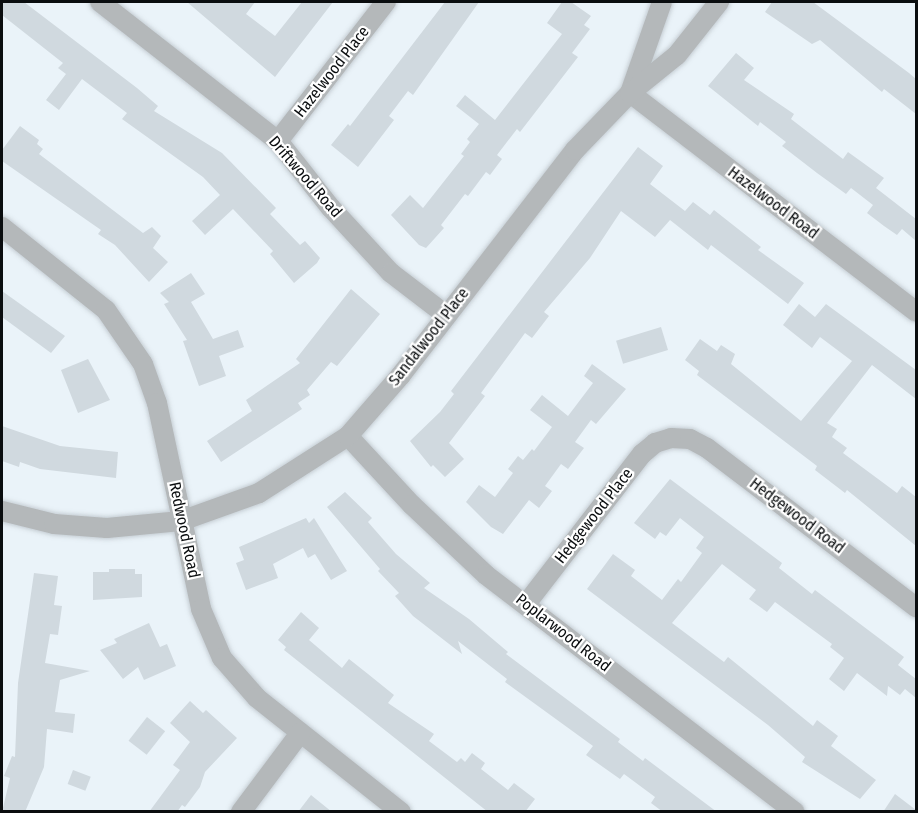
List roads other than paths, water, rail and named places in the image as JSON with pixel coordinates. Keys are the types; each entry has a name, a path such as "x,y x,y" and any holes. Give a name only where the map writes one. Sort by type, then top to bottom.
{"street":[{"name":"Driftwood Road","path":"100,2 278,141 331,208 391,273 446,315"},
{"name":"Hazelwood Place","path":"278,141 386,2"},
{"name":"Sandalwood Place","path":"630,93 662,2"},
{"name":"Sandalwood Place","path":"2,511 54,524 107,528 181,521 259,493 348,436 575,150 630,93 677,55 719,2"},
{"name":"Hazelwood Road","path":"630,93 916,312"},
{"name":"Redwood Road","path":"2,227 106,310 130,339 158,403 201,609 222,658 257,698 401,812"},
{"name":"Poplarwood Road","path":"348,436 429,520 486,574 795,812"},
{"name":"Hedgewood Place","path":"526,604 642,454 655,443 671,438"},
{"name":"Hedgewood Road","path":"671,438 690,439 707,448 916,607"},
{"path":"241,812 300,734"}]}
